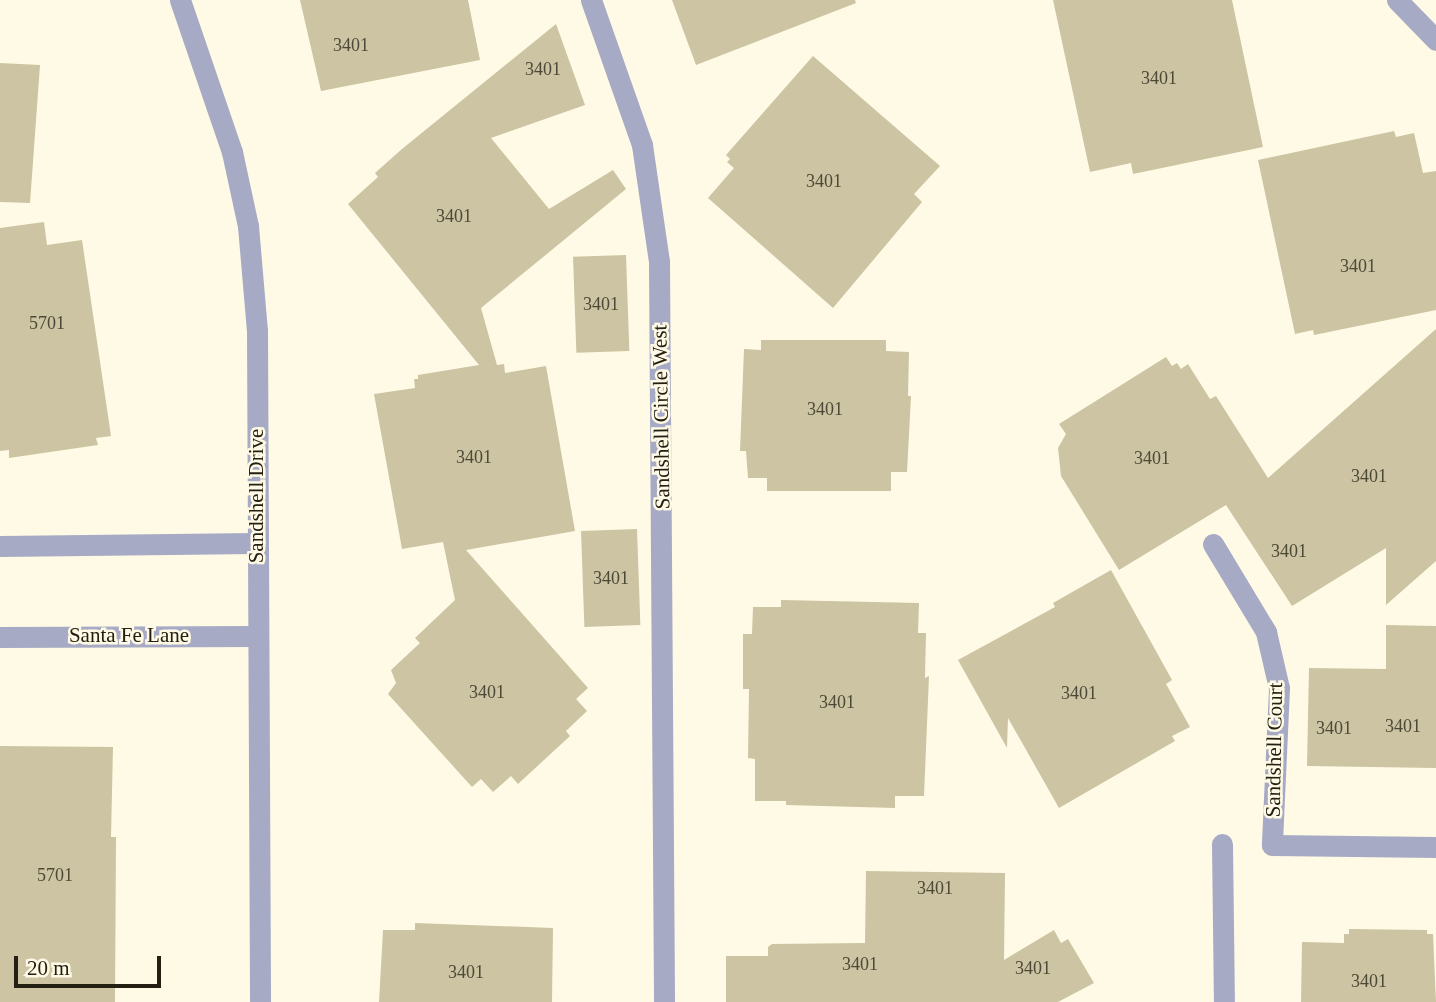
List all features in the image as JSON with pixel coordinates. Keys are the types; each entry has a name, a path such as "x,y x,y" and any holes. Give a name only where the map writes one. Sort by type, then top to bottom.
{"street":[{"name":"Sandshell Drive","path":"180,0 232,152 248,226 257,330 260,1002"},
{"name":"Sandshell Circle West","path":"590,0 642,145 659,262 664,1002"},
{"path":"1397,0 1436,40"},
{"path":"0,546 256,543"},
{"name":"Sandshell Court","path":"1213,544 1266,632 1279,688 1272,845 1436,847"},
{"name":"Santa Fe Lane","path":"0,637 258,636"},
{"path":"1223,844 1224,1002"}],"building":[{"path":"300,0 468,0 480,60 321,91"},
{"path":"672,0 855,0 856,3 696,65"},
{"path":"1053,0 1232,0 1263,147 1133,174 1131,163 1090,172"},
{"path":"556,24 585,105 491,138 549,209 613,170 626,189 481,308 497,365 504,364 505,373 546,366 575,531 466,550 588,688 576,699 587,711 566,731 570,736 518,784 511,776 493,792 481,779 472,787 388,694 396,683 391,670 420,643 415,638 455,600 443,542 402,549 374,394 415,388 414,379 418,379 418,375 479,365 348,204 378,177 375,173 402,149"},
{"path":"813,56 940,166 914,194 922,202 833,308 708,198 734,168 727,162 730,159 726,155"},
{"path":"0,63 40,65 30,203 0,202"},
{"path":"1394,131 1396,137 1414,133 1423,173 1436,171 1436,310 1314,335 1313,330 1295,334 1258,160"},
{"path":"44,222 47,245 82,240 111,436 96,438 98,445 9,458 9,450 0,451 0,228"},
{"path":"626,255 629,351 576,353 573,257"},
{"path":"1436,329 1436,561 1386,605 1386,548 1292,606 1226,505 1119,570 1061,476 1058,448 1066,434 1059,424 1166,357 1172,366 1177,363 1181,369 1188,364 1210,399 1216,396 1268,478"},
{"path":"761,340 886,340 886,351 909,352 908,396 911,396 907,472 891,472 891,491 767,491 767,478 748,478 746,451 740,451 744,349 761,350"},
{"path":"637,529 640,625 584,627 581,531"},
{"path":"1111,570 1172,680 1166,684 1190,727 1172,736 1175,741 1059,808 1008,718 1007,748 958,660 1055,607 1053,603"},
{"path":"781,600 919,603 918,633 926,633 925,678 929,676 924,796 895,796 895,808 786,805 786,801 755,801 755,759 748,758 749,689 743,689 743,634 752,634 753,607 781,607"},
{"path":"1386,625 1436,626 1436,768 1307,766 1309,668 1386,669"},
{"path":"0,746 113,747 111,837 116,837 115,1002 0,1002"},
{"path":"866,871 1005,873 1004,960 1054,930 1061,943 1068,939 1094,983 1058,1002 726,1002 726,956 768,956 768,947 772,944 865,943"},
{"path":"415,923 553,928 552,1002 379,1002 383,930 415,930"},
{"path":"1349,929 1427,930 1427,934 1433,934 1436,1002 1301,1002 1302,942 1344,943 1344,934 1349,934"}]}
